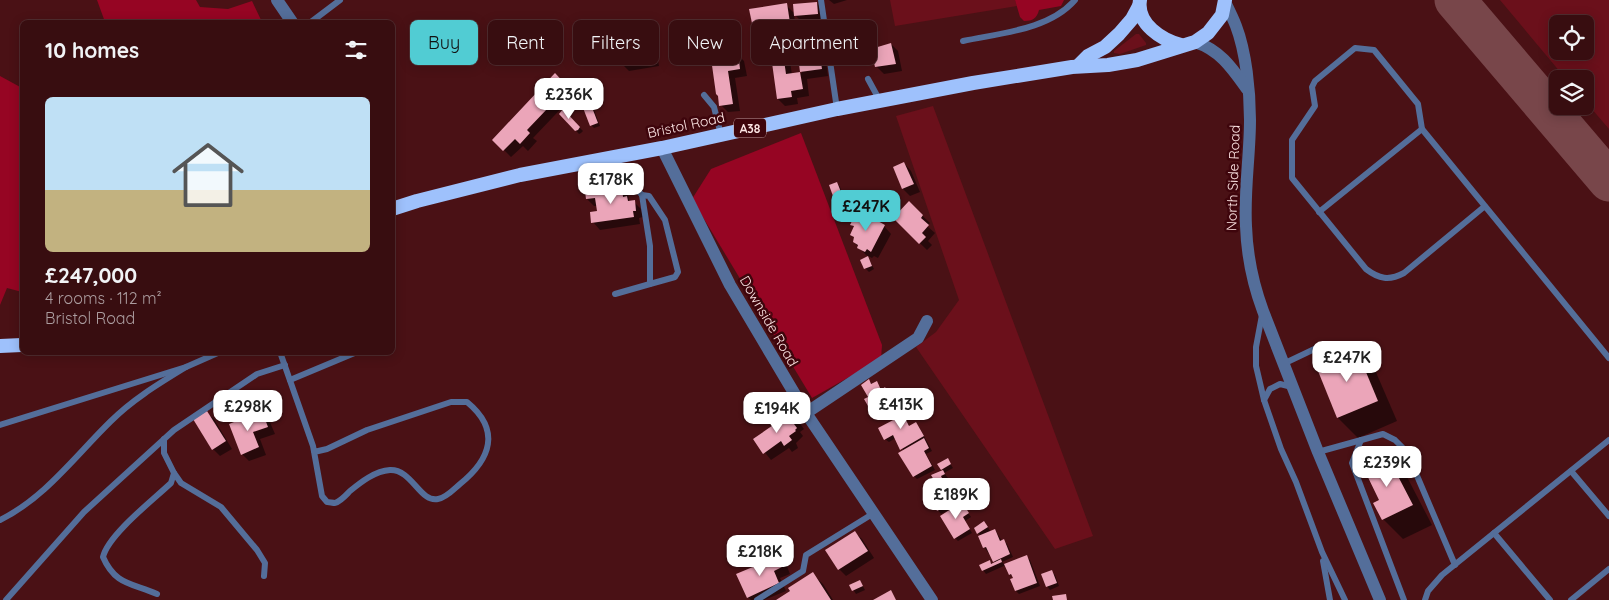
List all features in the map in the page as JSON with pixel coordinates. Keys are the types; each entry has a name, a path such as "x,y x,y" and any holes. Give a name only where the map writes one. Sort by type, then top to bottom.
{"highway":[{"path":"1139,3 1143,19 1158,35 1169,42 1188,43 1208,33 1222,15 1225,1"},
{"name":"Bristol Road","path":"1078,66 1088,56 1105,47 1119,34 1132,19 1139,3"},
{"name":"Bristol Road","path":"395,208 520,176 662,148 880,100 1078,66 1108,65 1137,60 1188,43"},
{"path":"0,346 20,345"}],"street":[{"path":"277,0 291,20"},
{"name":"North Side Road","path":"1225,1 1236,27 1244,57 1248,91 1250,120 1245,203 1249,258 1255,287 1318,452 1380,600"},
{"path":"1188,43 1210,48 1224,58 1248,91"},
{"name":"Downside Road","path":"662,148 730,284 806,413 932,600"},
{"path":"806,413 918,338 926,321"}],"lane":[{"path":"314,20 340,0"},
{"path":"820,0 837,109"},
{"path":"963,42 1037,25 1060,14 1075,0"},
{"path":"1485,206 1404,273 1386,278 1376,277 1366,269 1292,178 1292,140 1315,106 1313,84 1355,48 1374,50 1418,104 1422,129 1485,206 1609,358"},
{"path":"868,79 880,100"},
{"path":"704,95 714,107 721,135"},
{"path":"1319,212 1422,129"},
{"path":"608,158 642,195 650,246 650,284"},
{"path":"615,294 675,277 678,272 665,220 649,196 642,195"},
{"path":"1263,312 1256,346 1256,366 1264,400 1281,449 1296,482 1322,552 1346,600"},
{"path":"1283,364 1325,344"},
{"path":"0,425 186,367 213,355"},
{"path":"281,355 314,452 322,496 327,502 334,503 363,480 375,474 391,470 401,472 430,499 438,499 447,495 478,466 486,453 489,439 487,425 478,412 467,402 451,402 367,430 327,449 314,452"},
{"path":"290,380 350,355"},
{"path":"6,600 84,512 174,430 257,374 285,366"},
{"path":"0,520 46,488 112,420 153,388 186,367"},
{"path":"1264,400 1270,389 1280,384 1293,387"},
{"path":"1318,452 1383,434 1395,440 1402,447 1415,471 1455,565"},
{"path":"164,439 164,454 174,473 182,483 221,507 258,550 265,563 264,576"},
{"path":"1361,440 1352,463 1404,600"},
{"path":"1426,600 1428,591 1434,583 1609,440"},
{"path":"1571,471 1609,516"},
{"path":"157,594 129,584 113,575 102,556 113,538 171,483 174,473"},
{"path":"757,600 803,571 806,554 874,514"},
{"path":"1494,533 1550,600"},
{"path":"1322,552 1330,600"},
{"path":"1571,600 1609,568"},
{"path":"148,600 150,591"}],"shaded area":[{"path":"97,0 196,0 200,7 228,9 252,1 261,20 104,20"},
{"path":"890,0 1015,0 1017,6 895,26"},
{"path":"1015,0 1064,0 1061,6 1039,10 1034,18 1024,21 1020,17"},
{"path":"1500,0 1609,0 1609,129 1594,112 1594,70 1558,70 1550,60 1594,60 1594,15 1549,15 1549,59"},
{"path":"1136,34 1139,34 1146,45 1120,54 1114,53 1114,51"},
{"path":"0,76 20,87 20,291 7,288 0,305"},
{"path":"933,106 1093,536 1055,549 916,347 936,332 959,300 896,116"},
{"path":"801,133 882,345 881,359 812,398 692,199 711,169"}],"building":[{"path":"817,2 818,14 794,16 793,4"},
{"path":"787,3 790,20 751,20 749,9"},
{"path":"891,43 896,64 875,67 875,65 877,65 877,47"},
{"path":"712,65 740,65 740,69 728,71 733,104 719,106"},
{"path":"772,65 785,65 786,74 800,72 803,89 791,91 792,97 777,99"},
{"path":"799,65 821,65 822,69 800,72"},
{"path":"555,73 568,87 527,130 530,133 520,144 515,139 503,151 492,140"},
{"path":"588,97 598,123 590,126 580,100"},
{"path":"563,109 580,127 578,130 575,131 559,114"},
{"path":"904,162 914,184 902,189 893,167"},
{"path":"837,182 847,207 838,210 829,185"},
{"path":"622,186 623,197 627,196 628,201 635,200 636,211 633,211 634,217 591,223 590,212 597,211 595,198 586,199 585,191"},
{"path":"909,201 923,215 921,218 929,225 922,233 926,237 919,244 893,218"},
{"path":"856,213 865,217 867,215 885,225 871,252 867,249 865,252 857,248 858,245 853,242 854,237 850,235 854,226 850,225"},
{"path":"868,256 872,266 864,269 860,260"},
{"path":"1356,348 1378,401 1337,418 1316,366"},
{"path":"869,379 871,384 877,381 881,390 885,387 893,401 872,413 864,399 868,397 861,385"},
{"path":"902,398 905,404 894,411 890,405"},
{"path":"906,405 909,411 903,414 909,426 916,422 924,436 900,450 893,435 884,440 878,428 897,418 894,412"},
{"path":"207,411 226,441 212,450 193,419"},
{"path":"262,411 268,427 253,432 259,447 241,455 229,424"},
{"path":"792,412 798,421 794,424 797,428 796,431 789,436 792,440 784,446 781,441 763,454 753,439"},
{"path":"924,438 929,448 924,451 932,466 913,477 898,453"},
{"path":"1387,455 1413,505 1382,520 1373,503 1379,500 1363,467"},
{"path":"948,458 951,464 941,470 937,464"},
{"path":"943,470 945,474 941,476 954,503 937,511 924,485 934,480 931,475"},
{"path":"962,502 969,513 963,517 970,529 954,539 940,516"},
{"path":"984,521 988,527 977,534 974,528"},
{"path":"995,529 1000,541 1004,539 1010,554 993,562 986,547 983,548 978,536"},
{"path":"855,531 868,551 838,570 825,550"},
{"path":"1027,555 1037,583 1015,591 1010,579 1013,578 1011,574 1009,575 1004,564"},
{"path":"779,556 784,566 774,571 779,583 747,598 736,574"},
{"path":"1001,559 1002,562 982,571 979,565 990,560 991,564"},
{"path":"1052,570 1057,583 1046,587 1041,574"},
{"path":"813,572 831,600 776,600 790,591 788,588"},
{"path":"860,580 863,586 852,591 849,585"},
{"path":"891,590 896,600 873,600"},
{"path":"1066,594 1067,600 1053,600 1052,596"}],"taxiway":[{"path":"1455,0 1609,181"}]}
